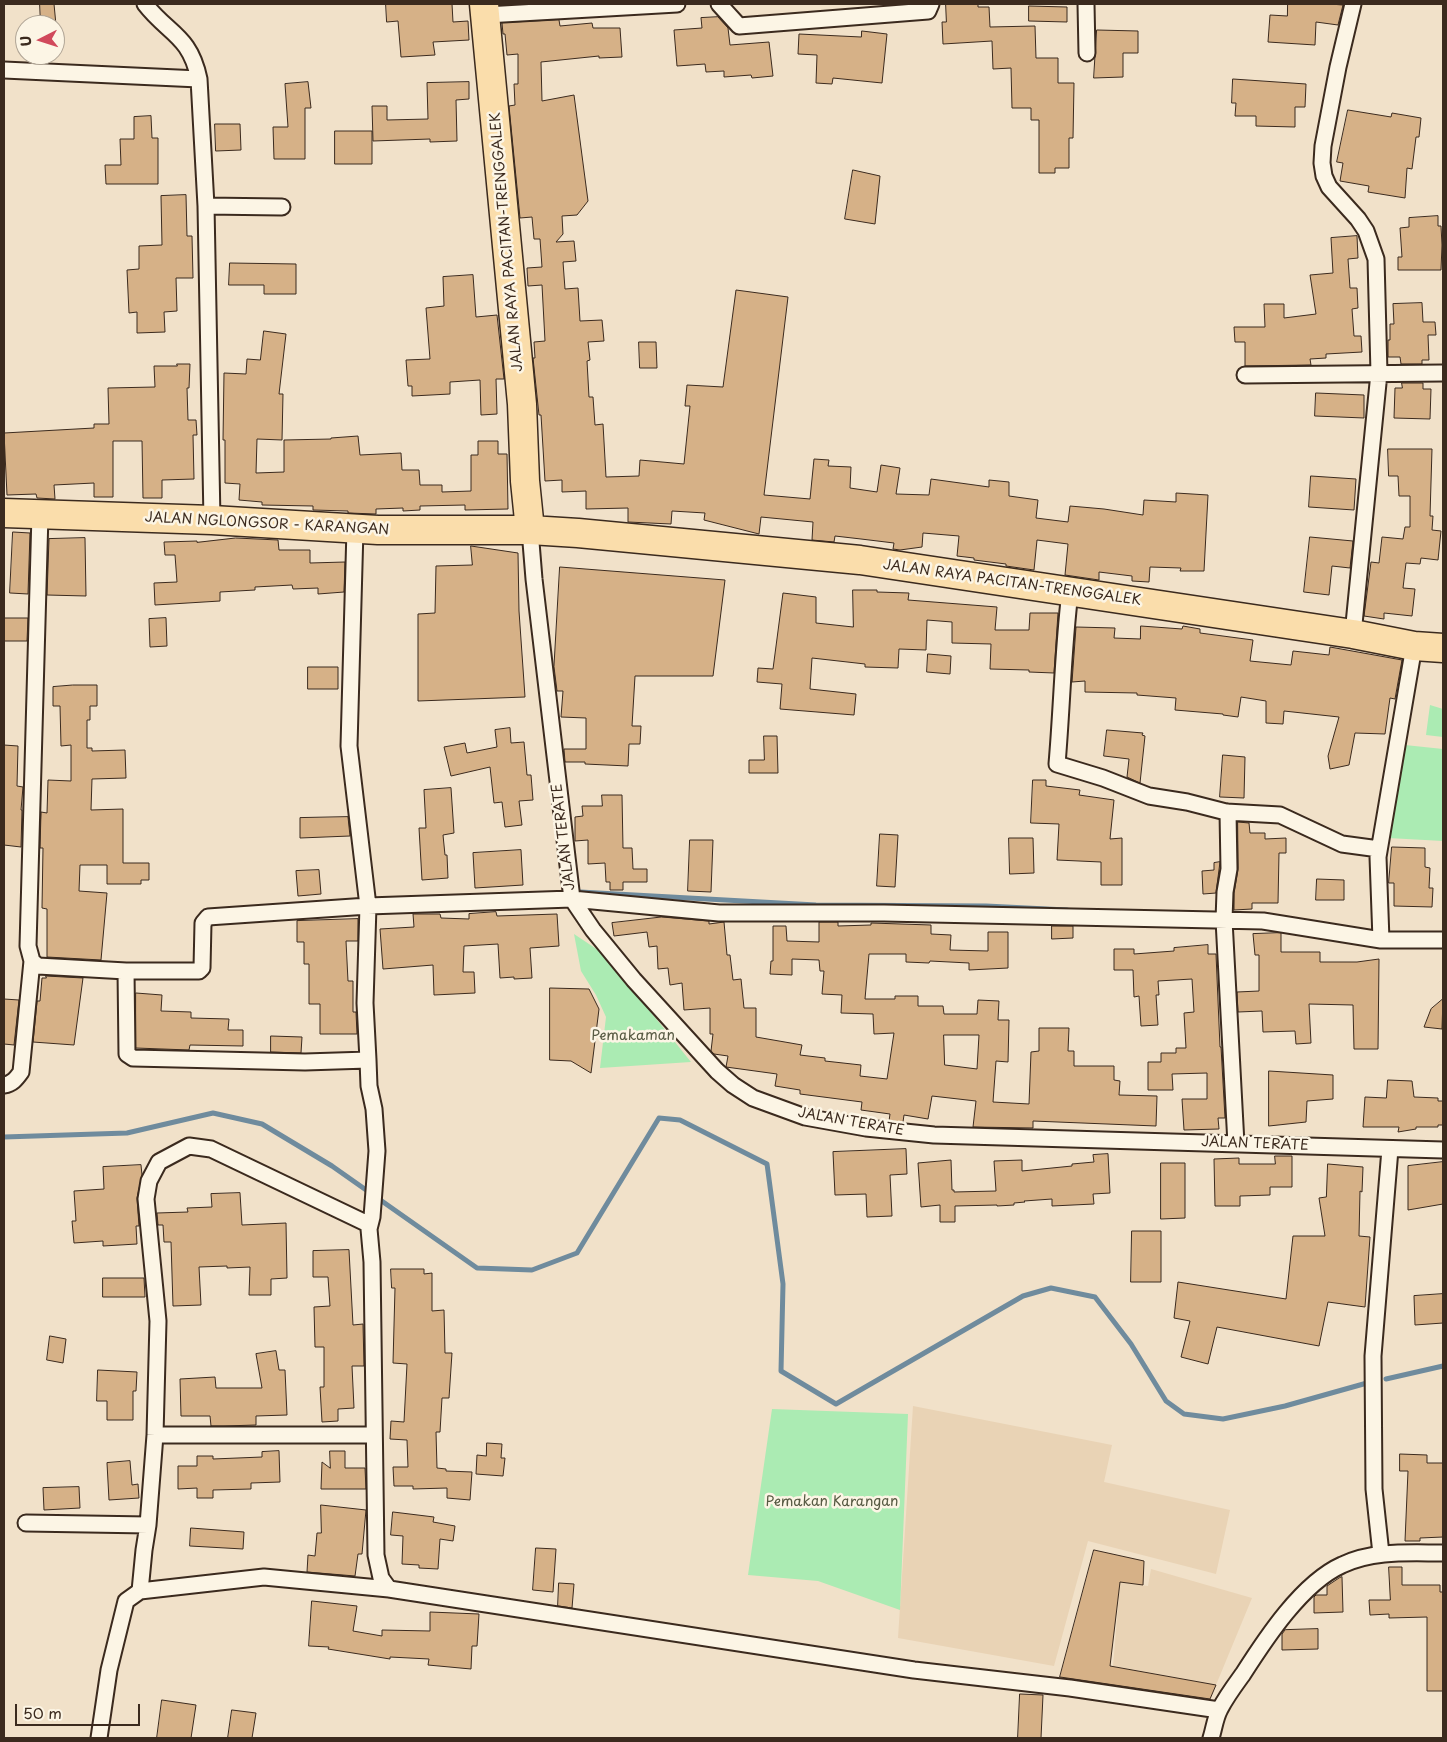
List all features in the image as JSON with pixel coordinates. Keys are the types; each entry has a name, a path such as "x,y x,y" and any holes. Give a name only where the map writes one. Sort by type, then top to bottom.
{"highway":[{"name":"JALAN RAYA PACITAN-TRENGGALEK","path":"485,9 522,404 525,481 530,530"},
{"name":"JALAN NGLONGSOR - KARANGAN","path":"4,513 212,520 355,529 530,530 578,533"},
{"name":"JALAN RAYA PACITAN-TRENGGALEK","path":"578,533 860,560 1353,634 1414,646 1443,648"}],"street":[{"path":"145,4 181,38 196,65 199,78 206,206 212,520"},
{"path":"485,9 677,4"},
{"path":"719,4 739,26 928,11 931,4"},
{"path":"1086,4 1087,53"},
{"path":"1353,4 1337,76 1322,164 1324,176 1329,187 1362,225 1376,259 1379,373 1353,634"},
{"path":"4,70 199,78"},
{"path":"206,206 282,207"},
{"path":"1245,374 1443,373"},
{"path":"4,1085 16,1079 21,1072 32,962 28,946 40,514"},
{"path":"355,529 349,746 368,906 365,1003 369,1086 377,1157 371,1221 377,1566 381,1578 389,1589"},
{"name":"JALAN TERATE","path":"530,530 534,579 572,899 593,930 634,980 733,1085 753,1098 805,1117 866,1128 934,1135 1443,1150"},
{"path":"1070,592 1057,764 1103,778 1149,796 1188,802 1228,812 1280,815 1342,844 1380,849"},
{"path":"1381,940 1378,877 1380,849 1414,646"},
{"path":"1228,812 1229,869 1224,916 1236,1144"},
{"path":"32,962 45,968 199,971 202,968 203,923 208,917 368,906 572,899 719,913 1224,916 1381,940 1443,940"},
{"path":"126,971 127,1054 133,1058 305,1062 368,1060"},
{"path":"140,1591 148,1525 154,1434 158,1321 146,1199 149,1181 159,1162 188,1146 211,1149 371,1221"},
{"path":"1381,1554 1374,1489 1373,1356 1390,1149"},
{"path":"154,1434 374,1435"},
{"path":"26,1523 148,1525"},
{"path":"1211,1738 1219,1710 1266,1639 1296,1602 1318,1580 1340,1565 1381,1554 1443,1553"},
{"path":"100,1738 109,1670 126,1601 140,1591 264,1577 389,1589 914,1670 1070,1688 1219,1710"}],"shaded area":[{"path":"913,1406 1112,1445 1104,1482 1230,1510 1216,1574 1088,1541 1054,1666 898,1638"},
{"path":"1151,1569 1252,1598 1216,1685 1113,1666 1120,1582 1148,1586"}],"green space":[{"path":"1430,705 1443,709 1443,737 1426,735"},
{"path":"1405,745 1443,749 1443,841 1388,838"},
{"name":"Pemakaman","path":"574,934 604,954 691,1062 600,1068 606,1017 596,995 581,971"},
{"name":"Pemakan Karangan","path":"772,1409 908,1414 900,1610 818,1581 748,1575"}],"building":[{"path":"40,4 54,4 55,15 41,15"},
{"path":"386,4 452,4 453,22 468,21 469,40 433,42 435,55 401,57 398,21 387,22"},
{"path":"946,4 978,4 978,7 989,7 990,27 1035,26 1036,58 1058,58 1058,83 1074,83 1073,138 1069,138 1069,168 1055,168 1055,173 1039,173 1039,120 1031,120 1031,108 1012,108 1011,68 993,69 992,41 943,44 942,22 946,22"},
{"path":"1288,4 1343,5 1338,25 1316,22 1315,45 1268,42 1270,15 1287,16"},
{"path":"1029,6 1067,7 1067,22 1029,21"},
{"path":"718,17 728,28 730,45 769,42 773,76 752,78 751,75 724,77 724,71 706,72 705,64 677,66 674,30 702,28 701,18"},
{"path":"559,20 560,26 592,23 593,28 620,28 622,57 599,58 599,56 541,62 542,101 574,95 588,201 577,215 562,216 563,234 556,242 574,241 576,261 563,262 565,289 578,288 580,321 602,320 604,341 588,342 590,360 587,361 589,397 593,397 595,425 603,424 606,477 639,476 640,460 684,464 690,406 685,406 687,385 723,387 736,290 788,297 764,495 810,499 814,459 829,460 828,466 851,467 850,488 877,492 881,465 900,468 896,494 929,495 931,479 989,487 989,480 1009,482 1009,496 1038,500 1036,518 1068,522 1070,506 1143,515 1144,500 1176,502 1176,493 1208,495 1204,571 1180,571 1181,568 1150,567 1149,582 1132,581 1132,576 1099,572 1099,580 1065,575 1068,544 1037,540 1034,570 957,556 959,536 923,533 922,547 900,550 893,549 894,543 835,536 834,542 812,540 813,522 761,517 759,534 704,520 705,513 672,511 671,524 628,522 628,508 586,509 586,491 562,492 562,480 545,481 541,415 539,415 533,358 535,358 534,342 545,341 542,285 528,286 527,268 542,267 540,239 534,239 532,217 520,218 509,106 515,105 514,84 518,84 518,54 507,55 502,23"},
{"path":"1097,30 1138,31 1138,53 1123,53 1123,77 1094,78"},
{"path":"862,31 887,34 882,83 833,78 832,84 816,83 817,55 798,54 799,34 861,37"},
{"path":"1233,79 1306,84 1305,107 1295,107 1295,127 1256,126 1256,116 1235,116 1236,103 1232,103"},
{"path":"308,82 311,108 305,108 305,159 274,159 273,127 288,127 285,84"},
{"path":"469,82 469,99 456,100 457,141 430,142 430,139 373,141 372,106 387,106 387,120 428,119 427,83"},
{"path":"1348,110 1391,117 1392,113 1421,118 1419,137 1416,137 1412,169 1407,168 1405,198 1368,192 1369,186 1340,181 1343,163 1337,162"},
{"path":"151,116 152,138 158,138 158,184 106,184 105,165 121,165 120,139 134,139 134,117"},
{"path":"215,124 240,124 241,150 216,151"},
{"path":"335,131 372,131 372,164 335,164"},
{"path":"853,170 880,176 875,224 845,219"},
{"path":"186,195 187,236 192,236 193,278 176,278 177,311 164,312 165,332 137,333 137,312 129,313 127,270 139,269 139,246 162,245 161,196"},
{"path":"1438,216 1438,226 1441,226 1441,270 1398,270 1398,257 1402,257 1400,228 1409,227 1409,218"},
{"path":"1357,236 1358,258 1348,259 1350,288 1357,288 1358,308 1352,309 1354,336 1361,336 1362,352 1326,354 1326,358 1310,359 1311,365 1245,366 1245,342 1235,342 1234,327 1265,327 1264,304 1284,304 1284,318 1316,314 1310,275 1333,273 1331,238"},
{"path":"230,263 296,264 296,294 264,294 264,285 229,285"},
{"path":"473,275 476,317 497,315 504,379 496,379 497,414 481,415 480,380 450,382 450,394 412,396 412,386 408,386 406,360 430,359 426,308 444,306 443,277"},
{"path":"1422,303 1423,322 1435,322 1436,335 1428,335 1429,360 1422,360 1422,364 1401,364 1400,357 1388,357 1390,324 1394,324 1393,304"},
{"path":"264,331 286,334 279,394 283,394 282,440 257,439 256,473 284,472 284,440 331,439 358,436 360,455 401,453 402,470 419,470 420,485 442,485 442,492 471,491 471,455 478,455 478,441 498,441 498,454 507,454 508,509 465,510 465,505 420,506 420,510 403,511 403,508 376,509 376,514 313,510 313,506 262,505 262,502 239,500 240,484 225,483 225,440 223,440 224,373 246,374 247,359 260,360"},
{"path":"639,342 656,342 657,368 640,368"},
{"path":"177,364 190,364 189,388 187,388 188,420 196,420 197,435 193,435 194,479 162,480 162,498 143,498 142,441 113,441 113,497 94,497 94,483 54,485 55,499 37,498 36,494 7,495 4,433 94,428 94,424 109,424 108,388 155,387 154,366 177,366"},
{"path":"1402,383 1423,383 1423,389 1431,389 1430,419 1394,418 1395,388 1402,388"},
{"path":"1316,393 1364,395 1364,418 1315,416"},
{"path":"1388,449 1432,449 1430,516 1433,516 1432,530 1441,531 1438,560 1421,558 1420,564 1406,563 1403,588 1415,589 1412,616 1384,613 1384,619 1364,616 1371,562 1379,563 1382,537 1403,539 1405,527 1410,527 1410,496 1399,496 1398,476 1389,476"},
{"path":"1311,476 1356,479 1354,510 1309,507"},
{"path":"13,532 30,533 28,594 10,593"},
{"path":"1310,537 1353,541 1350,568 1332,566 1329,595 1304,592"},
{"path":"85,538 86,596 47,595 49,539"},
{"path":"236,538 278,540 279,550 310,550 310,563 345,562 344,592 318,594 318,588 293,589 292,585 255,587 255,590 220,592 220,601 155,605 154,583 177,582 175,555 165,555 164,542 197,542"},
{"path":"471,546 518,553 519,611 525,697 418,701 418,614 435,613 436,566 472,565"},
{"path":"560,567 725,580 713,676 635,676 632,726 641,726 640,744 629,744 628,766 565,762 564,749 586,749 586,718 561,717 563,691 557,691 554,667"},
{"path":"853,590 909,593 908,600 997,607 995,630 1029,630 1030,613 1058,613 1054,673 990,669 991,644 952,643 952,622 927,620 926,650 899,649 898,668 865,667 865,664 812,658 810,689 856,694 854,715 780,709 782,684 757,682 758,668 773,669 783,593 816,597 816,623 853,627"},
{"path":"4,618 28,618 27,641 4,641"},
{"path":"166,618 167,646 150,647 149,619"},
{"path":"1141,626 1182,629 1183,626 1200,629 1200,633 1253,640 1250,661 1291,665 1293,651 1329,655 1330,647 1402,660 1395,699 1390,698 1385,734 1355,733 1349,765 1330,769 1328,756 1339,717 1284,711 1283,724 1266,723 1266,701 1241,697 1238,717 1175,710 1176,698 1137,695 1137,693 1085,692 1085,681 1072,682 1076,627 1115,628 1114,638 1140,639"},
{"path":"928,654 951,656 950,674 927,672"},
{"path":"308,667 338,667 338,689 308,689"},
{"path":"97,685 97,706 90,706 90,720 87,720 87,748 92,748 92,751 125,750 126,778 92,779 91,810 123,809 123,863 149,863 149,880 141,880 141,884 107,884 107,865 80,865 79,891 107,893 101,960 47,957 47,909 42,908 43,848 40,848 41,812 47,813 48,780 71,781 71,745 61,746 60,706 53,706 53,687"},
{"path":"510,728 511,743 524,742 527,775 531,775 533,800 519,801 522,825 505,827 502,802 494,803 490,767 451,776 444,747 465,743 467,753 497,747 495,730"},
{"path":"1107,730 1143,733 1142,735 1145,736 1140,783 1127,777 1129,759 1104,756"},
{"path":"764,736 777,736 778,773 749,773 749,760 764,760"},
{"path":"4,745 18,746 17,786 23,787 21,847 4,845"},
{"path":"1223,755 1245,757 1244,798 1220,797"},
{"path":"1033,780 1046,780 1046,786 1080,790 1079,795 1114,800 1110,839 1122,838 1122,885 1101,885 1101,862 1057,860 1059,824 1031,823"},
{"path":"451,788 454,833 443,835 445,855 447,855 448,878 422,880 419,828 426,828 424,790"},
{"path":"602,795 622,795 623,848 632,848 633,869 647,869 647,882 623,882 623,890 610,890 610,882 606,882 605,863 588,864 588,840 575,841 575,817 583,816 582,806 602,806"},
{"path":"348,817 350,836 300,838 300,818"},
{"path":"1238,822 1249,823 1250,833 1265,833 1265,839 1286,838 1286,853 1279,853 1278,903 1252,903 1252,909 1234,910 1234,893 1238,869"},
{"path":"880,834 898,835 895,887 877,886"},
{"path":"1009,838 1033,838 1034,873 1010,874"},
{"path":"690,840 713,840 711,892 688,891"},
{"path":"1392,847 1425,848 1425,867 1430,868 1429,888 1433,888 1432,907 1394,906 1394,883 1389,883"},
{"path":"521,850 523,885 475,888 473,853"},
{"path":"1220,862 1216,893 1203,894 1202,871 1214,870 1214,863"},
{"path":"319,870 321,894 298,896 296,871"},
{"path":"1317,879 1344,880 1344,900 1316,900"},
{"path":"496,912 497,916 557,914 559,946 530,948 532,978 500,978 498,944 464,946 463,972 474,972 475,993 434,995 433,965 383,969 380,929 414,927 413,914 440,914 441,918 469,919 469,914"},
{"path":"662,917 709,921 709,924 724,922 727,955 730,955 733,980 741,979 744,1008 756,1008 756,1037 802,1045 800,1055 825,1058 825,1061 861,1065 860,1076 887,1079 894,1033 874,1034 873,1014 841,1013 842,995 822,994 824,971 820,971 819,960 792,959 792,975 770,974 771,961 773,961 773,926 786,926 787,941 819,942 819,922 838,922 838,926 871,925 871,923 931,925 931,934 951,935 950,950 988,951 988,932 1008,932 1008,968 969,970 969,963 906,962 906,954 869,954 865,999 895,999 895,996 918,996 918,1006 943,1006 944,1014 977,1014 978,1000 999,1001 998,1020 1009,1020 1008,1062 996,1061 993,1102 1029,1104 1031,1052 1039,1051 1039,1028 1069,1028 1068,1051 1074,1051 1074,1066 1114,1066 1114,1080 1120,1081 1119,1095 1157,1096 1156,1126 1033,1121 1033,1128 973,1127 976,1101 932,1096 928,1119 904,1115 903,1122 889,1121 890,1114 861,1110 862,1102 800,1094 800,1090 775,1086 777,1074 726,1067 728,1056 714,1054 711,1051 713,1034 710,1034 710,1008 684,1010 682,983 670,985 668,968 658,969 657,946 649,947 647,932 614,936 612,923","holes":["944,1035 979,1035 977,1069 945,1065"]},
{"path":"358,919 358,941 346,941 348,981 353,981 353,1012 356,1012 357,1034 320,1034 320,1004 309,1004 309,964 304,964 304,942 297,942 297,921"},
{"path":"1052,926 1073,926 1073,938 1052,939"},
{"path":"1281,933 1281,952 1320,952 1320,962 1357,962 1379,959 1378,1049 1354,1049 1353,1005 1309,1004 1311,1043 1296,1044 1295,1031 1263,1032 1262,1011 1238,1012 1237,992 1259,991 1259,955 1255,955 1253,934"},
{"path":"1208,945 1208,954 1216,954 1225,1118 1218,1118 1219,1129 1184,1130 1182,1099 1207,1099 1207,1073 1172,1074 1173,1090 1148,1090 1148,1062 1161,1062 1161,1053 1176,1053 1176,1048 1186,1048 1184,1013 1194,1012 1192,979 1158,981 1159,995 1156,995 1158,1025 1141,1026 1139,996 1134,997 1133,970 1114,970 1114,949 1134,949 1134,954 1174,951 1174,948"},
{"path":"46,976 83,978 74,1045 33,1042 37,1001 40,1001 42,978 46,978"},
{"path":"550,988 589,989 599,1009 591,1073 571,1061 550,1060"},
{"path":"136,993 162,995 161,1011 191,1012 191,1018 229,1019 228,1030 243,1030 243,1046 190,1045 189,1050 136,1048"},
{"path":"4,999 19,1000 14,1045 4,1044"},
{"path":"1443,999 1442,1029 1424,1027 1431,1009"},
{"path":"271,1036 302,1037 301,1053 271,1052"},
{"path":"1269,1071 1333,1075 1333,1099 1307,1101 1306,1122 1269,1126"},
{"path":"1388,1080 1412,1081 1414,1097 1438,1098 1438,1101 1443,1101 1443,1125 1438,1125 1438,1127 1416,1127 1416,1129 1398,1132 1399,1127 1363,1127 1365,1097 1386,1098"},
{"path":"906,1149 907,1174 890,1175 892,1216 867,1217 866,1194 835,1195 833,1152"},
{"path":"1108,1154 1110,1193 1093,1194 1094,1204 1052,1206 1052,1199 1024,1201 1014,1203 1014,1205 955,1206 955,1222 940,1222 940,1205 921,1207 918,1163 951,1160 952,1190 954,1192 996,1191 994,1161 1022,1160 1022,1171 1094,1162 1093,1155"},
{"path":"1275,1156 1292,1156 1292,1187 1270,1187 1270,1195 1240,1196 1240,1206 1215,1206 1214,1159 1239,1158 1239,1164 1275,1164"},
{"path":"1443,1162 1443,1204 1408,1210 1408,1166"},
{"path":"1161,1163 1185,1163 1185,1218 1161,1219"},
{"path":"1328,1164 1363,1167 1362,1192 1360,1191 1359,1236 1370,1237 1365,1307 1328,1302 1319,1346 1217,1327 1208,1364 1181,1357 1190,1321 1174,1318 1178,1282 1286,1299 1293,1236 1325,1236 1319,1198 1326,1197"},
{"path":"141,1165 142,1175 137,1198 139,1226 136,1226 137,1244 103,1246 103,1241 74,1243 72,1221 76,1221 74,1191 104,1189 103,1167"},
{"path":"240,1193 242,1225 286,1223 287,1278 271,1279 271,1295 249,1295 250,1267 199,1267 201,1305 173,1306 171,1242 164,1242 163,1225 158,1225 157,1213 188,1212 187,1208 212,1207 211,1194"},
{"path":"1132,1231 1161,1231 1161,1282 1131,1282"},
{"path":"349,1250 353,1325 363,1324 364,1366 352,1366 354,1408 338,1409 338,1421 322,1422 320,1387 324,1387 324,1347 315,1347 314,1307 330,1306 328,1277 313,1277 313,1251"},
{"path":"391,1269 424,1269 424,1274 432,1273 432,1311 444,1310 445,1353 452,1353 449,1398 442,1398 440,1432 436,1432 437,1468 446,1469 446,1471 472,1472 470,1500 447,1498 447,1488 413,1489 413,1486 394,1486 393,1467 408,1467 407,1440 390,1439 391,1421 404,1422 407,1364 393,1363 395,1288 392,1288"},
{"path":"103,1278 144,1278 145,1297 103,1297"},
{"path":"1443,1294 1443,1323 1415,1325 1414,1296"},
{"path":"50,1336 66,1339 63,1363 47,1360"},
{"path":"276,1351 279,1370 285,1370 287,1415 256,1416 256,1425 224,1426 211,1426 210,1416 181,1416 180,1379 215,1377 216,1388 262,1388 256,1354"},
{"path":"98,1370 137,1372 136,1391 133,1391 133,1420 107,1420 107,1401 97,1401"},
{"path":"487,1443 502,1444 501,1458 505,1458 503,1476 476,1474 477,1455 486,1456"},
{"path":"279,1451 280,1482 251,1483 251,1489 213,1490 213,1498 197,1498 197,1488 178,1489 178,1466 197,1466 197,1456 213,1456 213,1459 262,1457 262,1452"},
{"path":"330,1451 345,1451 345,1468 365,1468 366,1489 321,1489 322,1462 330,1468"},
{"path":"1400,1454 1427,1455 1427,1463 1443,1463 1443,1537 1420,1538 1420,1541 1405,1541 1408,1471 1400,1471"},
{"path":"130,1461 132,1485 138,1484 139,1498 109,1500 107,1463"},
{"path":"79,1487 80,1508 44,1510 43,1488"},
{"path":"321,1505 366,1510 362,1554 358,1554 355,1576 307,1572 308,1555 315,1556 317,1533 321,1533"},
{"path":"393,1512 434,1517 433,1522 455,1526 453,1541 440,1539 438,1569 419,1568 419,1565 402,1564 403,1536 391,1535"},
{"path":"191,1528 244,1532 243,1549 190,1546"},
{"path":"536,1548 556,1549 553,1592 533,1590"},
{"path":"1094,1550 1144,1561 1143,1585 1120,1582 1110,1666 1216,1685 1210,1699 1060,1677"},
{"path":"1389,1567 1402,1567 1402,1585 1440,1585 1440,1592 1443,1592 1443,1691 1427,1691 1427,1617 1389,1618 1389,1614 1370,1615 1369,1600 1390,1600"},
{"path":"1342,1577 1343,1612 1314,1613 1314,1597 1316,1595 1327,1595 1327,1586"},
{"path":"559,1583 574,1584 572,1608 558,1606"},
{"path":"312,1601 357,1606 353,1631 382,1636 382,1630 430,1631 430,1612 479,1614 477,1646 472,1646 471,1669 428,1665 429,1659 390,1657 390,1659 328,1649 329,1647 309,1646"},
{"path":"1318,1629 1318,1649 1282,1650 1282,1634 1285,1630"},
{"path":"1020,1694 1043,1695 1041,1738 1018,1738"},
{"path":"162,1700 196,1705 191,1738 157,1738"},
{"path":"232,1710 256,1713 252,1738 228,1738"}],"waterway":[{"path":"580,892 816,905 986,906 1067,910"},
{"path":"4,1137 127,1133 213,1113 262,1124 332,1166 477,1268 532,1270 577,1253 659,1118 680,1120 767,1164 783,1284 781,1371 836,1404 1023,1296 1051,1288 1095,1297 1131,1344 1166,1401 1184,1414 1223,1419 1285,1406 1367,1383"},
{"path":"1386,1379 1443,1366"}]}
